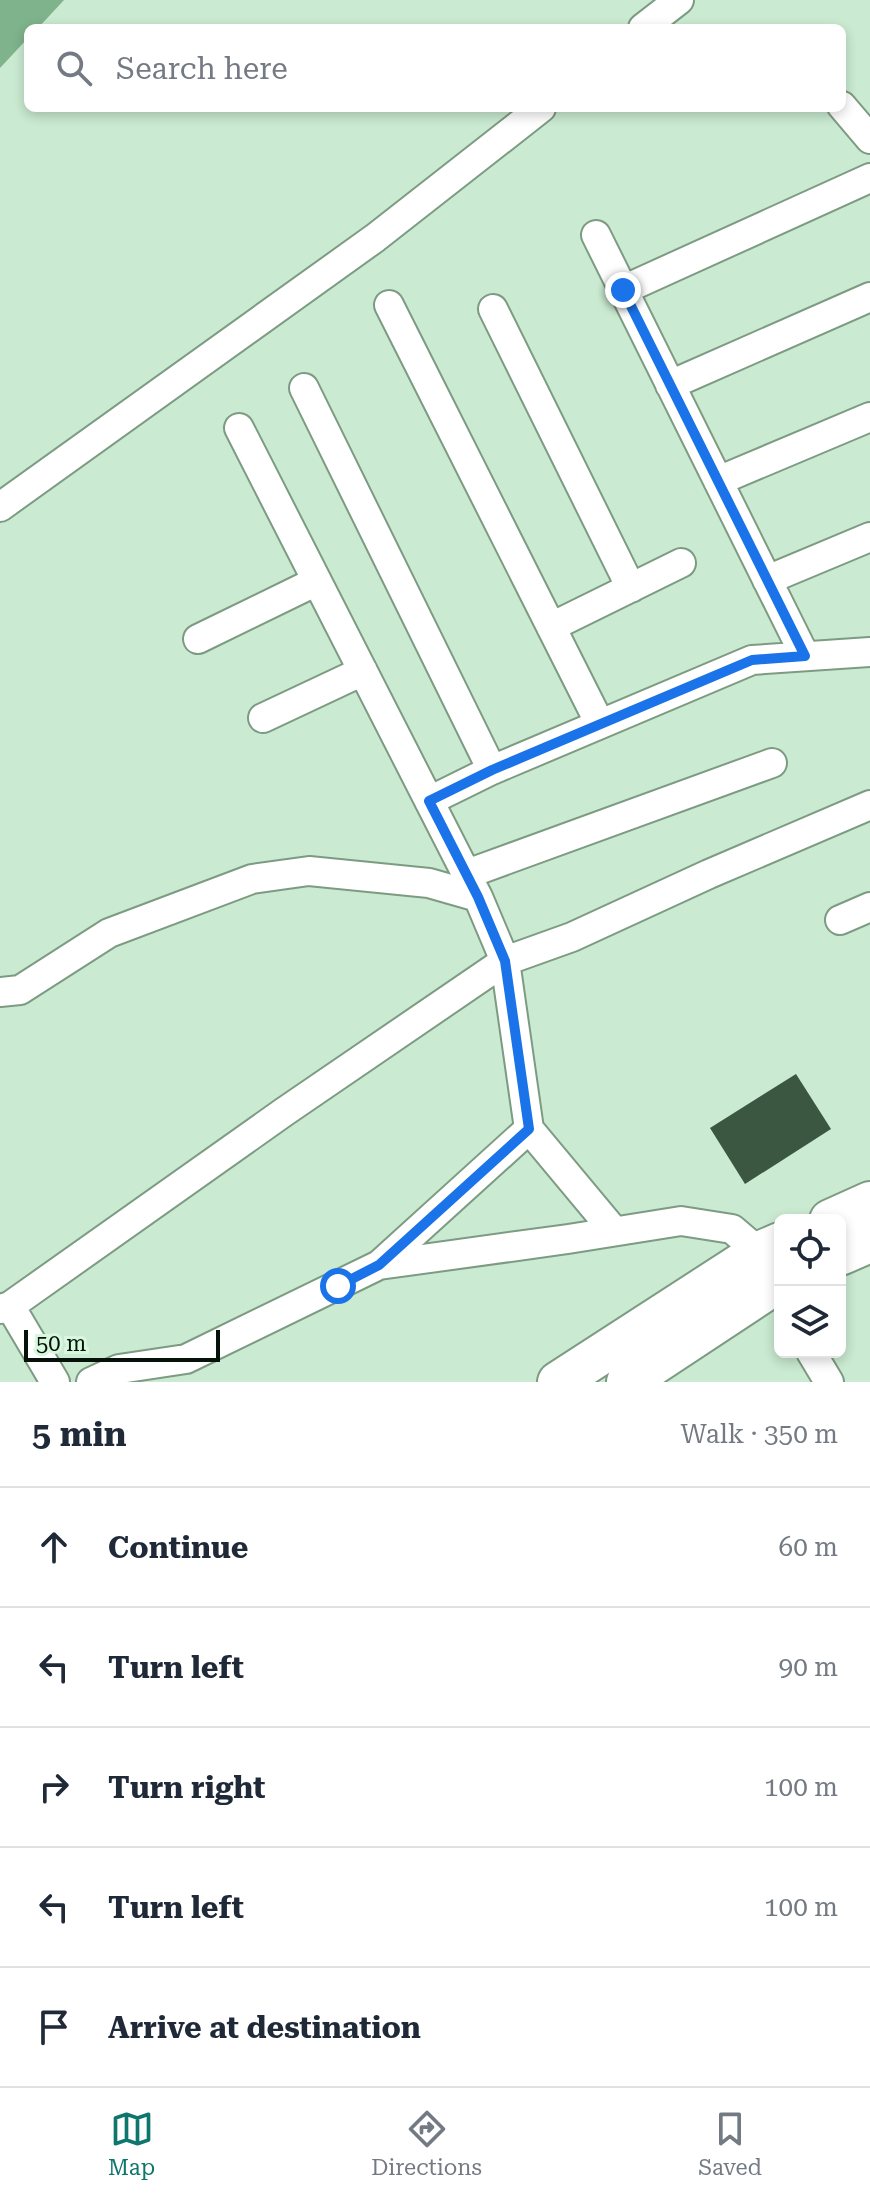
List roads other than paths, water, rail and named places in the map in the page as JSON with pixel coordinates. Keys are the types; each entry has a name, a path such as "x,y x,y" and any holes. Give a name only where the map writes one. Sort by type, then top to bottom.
{"main road":[{"path":"843,1214 870,1202"},
{"path":"846,1252 870,1242"},
{"path":"558,1382 774,1270"},
{"path":"627,1382 774,1270"}],"street":[{"path":"648,24 679,0"},
{"path":"846,111 870,139"},
{"path":"0,507 375,238 536,112"},
{"path":"623,290 870,178"},
{"path":"596,235 805,656"},
{"path":"670,385 870,297"},
{"path":"389,305 600,724"},
{"path":"493,309 631,588"},
{"path":"304,388 492,770"},
{"path":"718,481 870,417"},
{"path":"239,428 473,886 505,961 529,1129 614,1231"},
{"path":"767,580 870,537"},
{"path":"551,627 681,563"},
{"path":"198,639 317,581"},
{"path":"429,801 492,770 752,660 870,652"},
{"path":"263,718 363,671"},
{"path":"0,992 20,990 109,933 252,879 309,871 473,886 772,763"},
{"path":"55,1382 5,1308 505,961 572,937 870,805"},
{"path":"840,920 870,907"},
{"path":"91,1382 119,1369 186,1359 379,1265 529,1129"},
{"path":"379,1265 681,1221 732,1229 774,1268"},
{"path":"815,1358 829,1382"}]}
